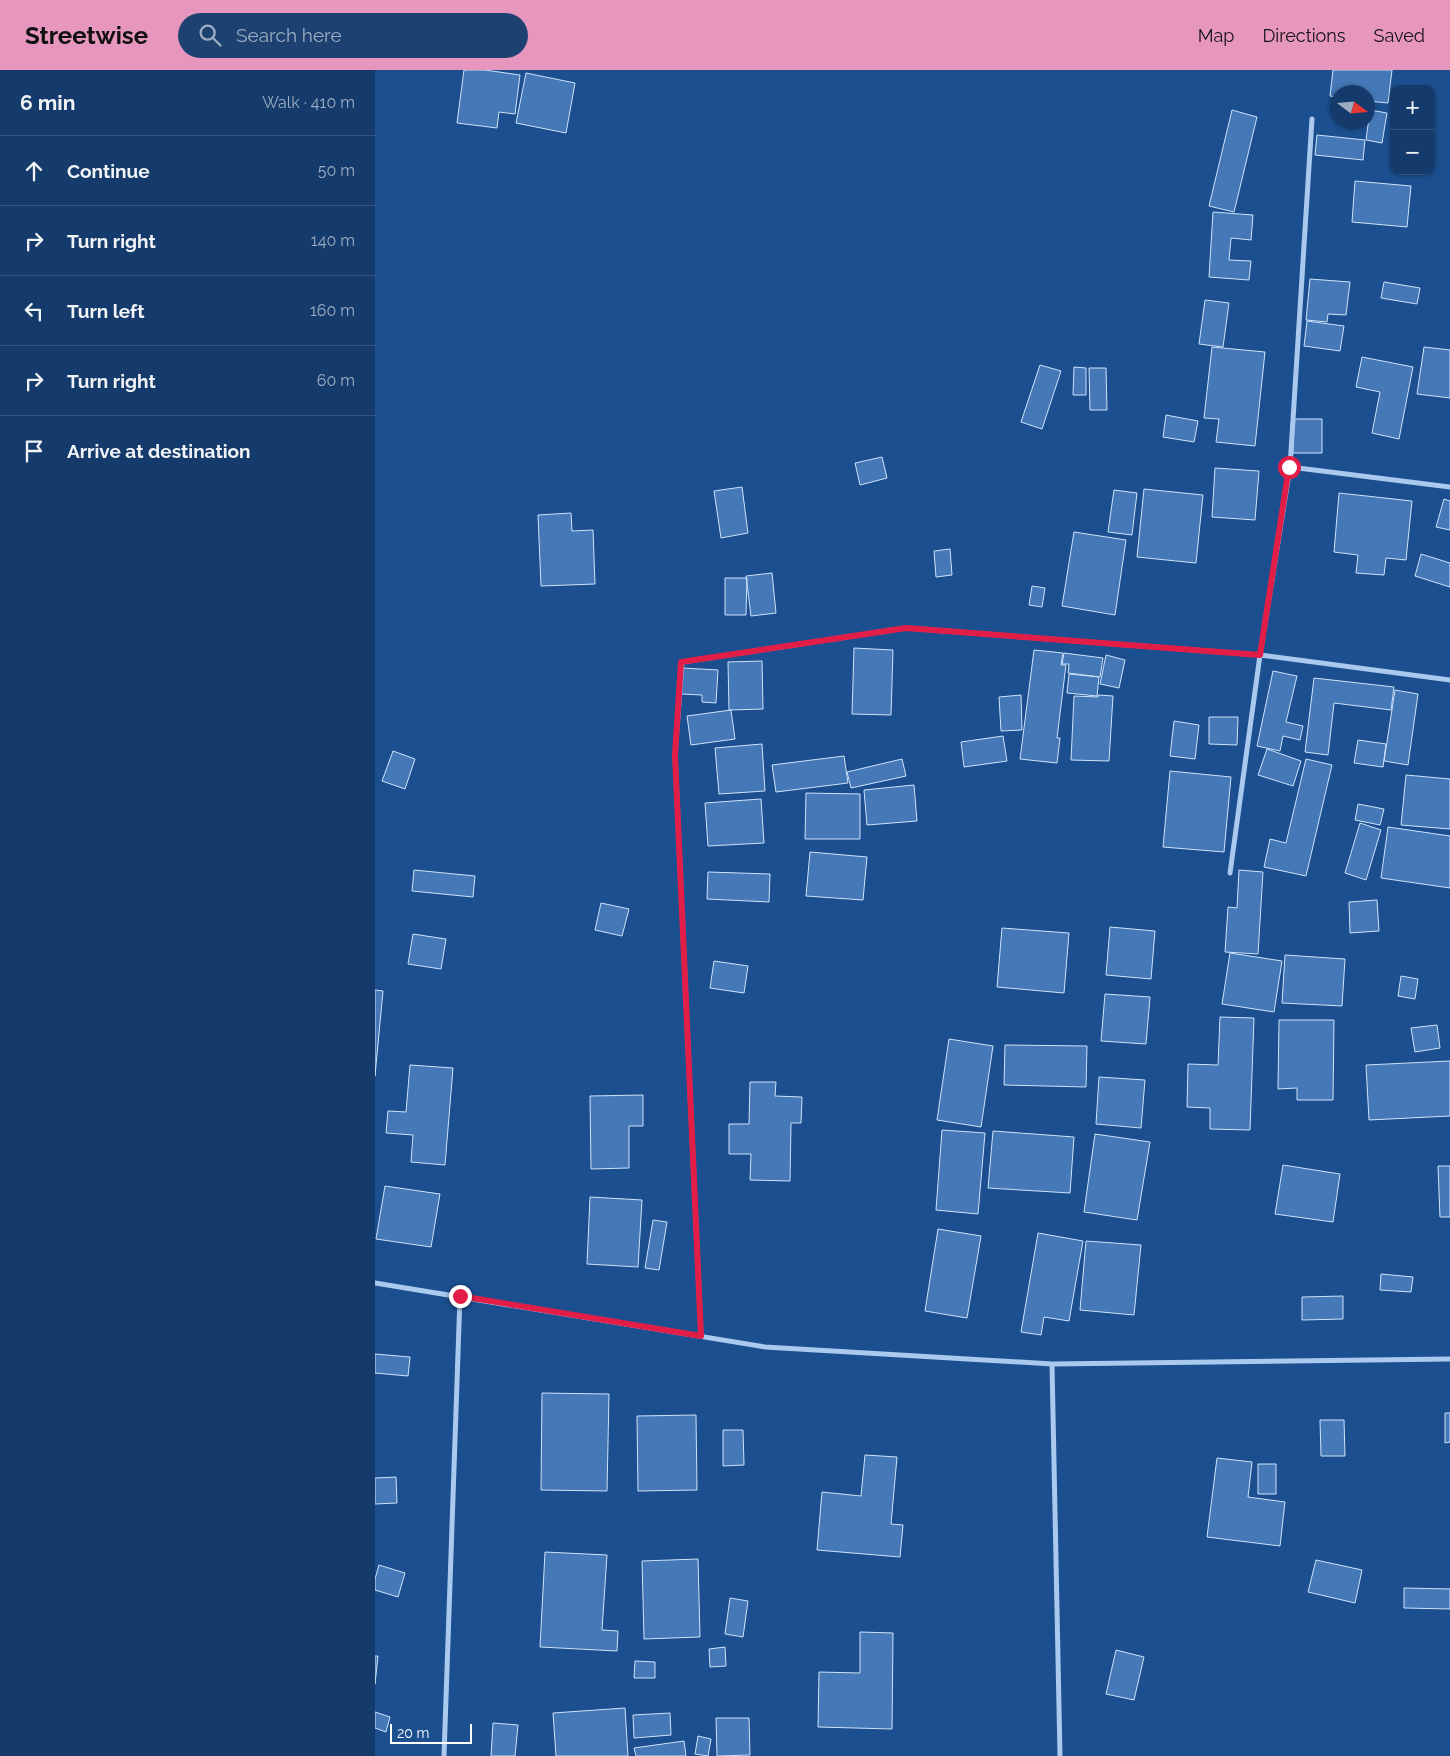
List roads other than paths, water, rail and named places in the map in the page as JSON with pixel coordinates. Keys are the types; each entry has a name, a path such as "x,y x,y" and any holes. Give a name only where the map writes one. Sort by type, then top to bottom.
{"street":[{"path":"1230,873 1260,655 1289,467 1312,119"},
{"path":"1289,467 1450,487"},
{"path":"701,1336 675,755 681,662 906,628 1260,655 1450,680"},
{"path":"375,1283 765,1347 1052,1364 1450,1359"},
{"path":"444,1756 460,1296"},
{"path":"1052,1364 1060,1756"}]}
